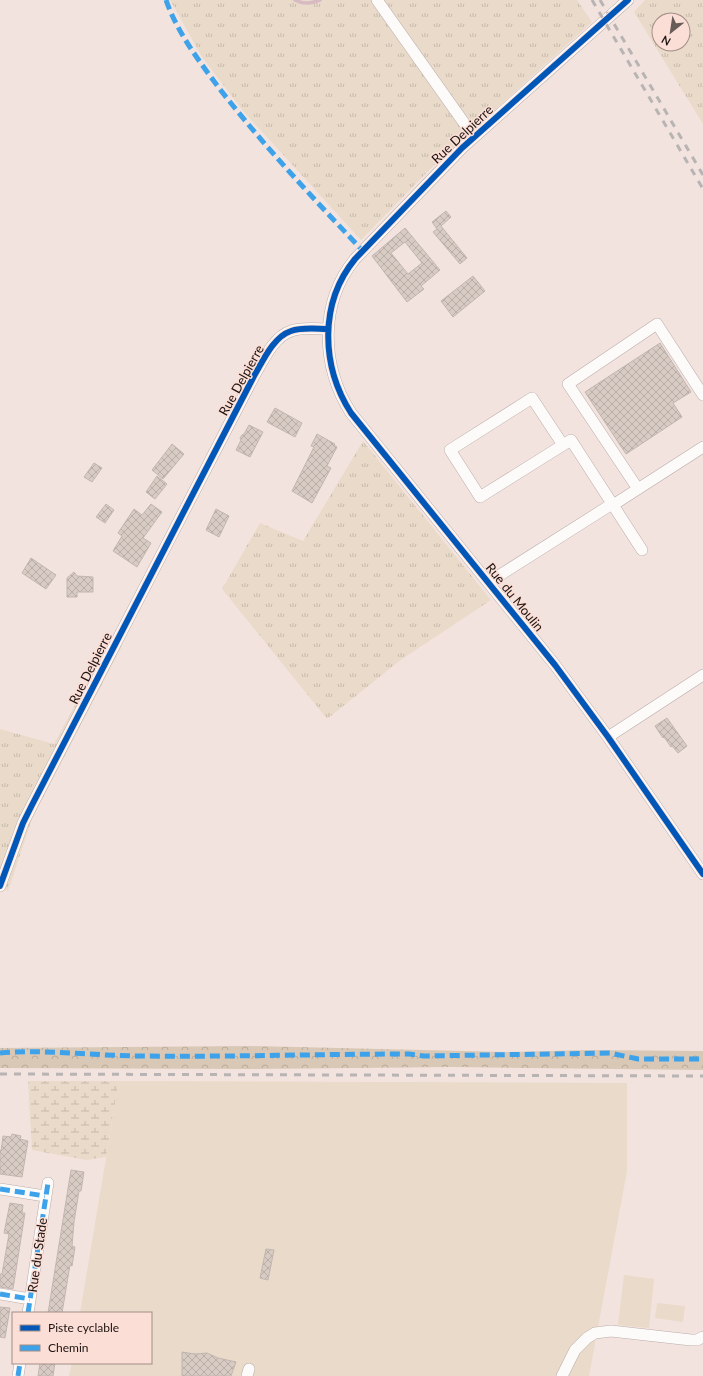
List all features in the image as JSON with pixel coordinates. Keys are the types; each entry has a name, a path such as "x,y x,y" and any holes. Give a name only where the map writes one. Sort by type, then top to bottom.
{"street":[{"path":"377,0 474,137"},
{"name":"Rue Delpierre","path":"0,886 21,829 32,805 257,373 273,347 285,334 297,330 328,329 334,297 341,280 350,265 362,250 474,137 628,0"},
{"path":"638,489 568,384 657,324 703,395"},
{"name":"Rue du Moulin","path":"328,329 330,362 340,392 348,408 556,666 608,737 703,874"},
{"path":"563,445 532,398 450,450 480,497 571,440 642,550"},
{"path":"489,582 703,448"},
{"path":"608,737 703,674"},
{"name":"Rue du Stade","path":"28,1312 48,1183"},
{"path":"0,1189 45,1196"},
{"path":"0,1294 30,1299"},
{"path":"562,1376 575,1350 583,1341 595,1333 611,1331 691,1340 703,1338"},
{"path":"18,1376 20,1364"}],"green space":[{"path":"170,0 577,0 592,22 434,165 361,240 243,111 202,57"},
{"path":"645,0 703,0 703,124 659,52 691,52 691,12 651,12 651,40 634,12"},
{"path":"363,441 491,600 402,659 327,719 222,589 260,523 303,541"},
{"path":"110,640 122,646 32,819 8,891 0,887 0,729 54,744"},
{"path":"249,1046 507,1052 588,1050 703,1051 703,1070 452,1067 249,1069 0,1068 0,1048"},
{"path":"28,1081 119,1081 106,1157 86,1160 32,1150"},
{"path":"119,1081 627,1083 627,1171 589,1376 69,1376 72,1364 152,1364 152,1312 80,1312"},
{"path":"624,1275 654,1279 649,1328 618,1325"},
{"path":"657,1303 685,1306 683,1322 655,1318"}],"building":[{"path":"446,211 451,217 441,226 467,258 460,264 433,232 437,229 432,222"},
{"path":"405,228 440,270 421,286 424,289 407,302 372,256","holes":["405,242 422,263 408,274 391,253"]},
{"path":"473,276 485,291 453,317 441,301"},
{"path":"660,343 691,392 673,403 682,417 626,454 585,392"},
{"path":"275,408 302,423 295,437 267,422"},
{"path":"249,425 263,432 250,457 236,450 241,440 240,438"},
{"path":"317,434 335,444 334,445 337,447 327,466 331,468 312,503 292,491 314,447 311,446"},
{"path":"172,444 184,454 163,479 152,470"},
{"path":"94,463 102,468 92,482 84,477"},
{"path":"157,476 167,484 155,499 146,492"},
{"path":"106,504 114,510 105,523 96,517"},
{"path":"151,504 162,512 143,538 151,543 137,567 113,551 122,536 118,533 134,509 142,515"},
{"path":"216,509 229,516 219,537 206,530"},
{"path":"31,558 56,575 46,589 22,573"},
{"path":"74,572 77,576 93,577 93,592 77,592 77,597 67,597 67,578"},
{"path":"667,718 687,746 678,753 672,746 671,747 664,737 663,738 655,726"},
{"path":"12,1134 21,1136 20,1139 28,1141 22,1177 0,1174 0,1150 1,1151 3,1136 11,1137"},
{"path":"71,1170 84,1172 74,1222 72,1246 75,1247 72,1266 70,1265 62,1312 48,1312"},
{"path":"10,1203 23,1205 22,1213 25,1213 13,1289 0,1287 0,1274 2,1274 9,1234 4,1233"},
{"path":"266,1249 274,1250 268,1280 260,1278"},
{"path":"0,1307 10,1308 5,1338 0,1337"},
{"path":"182,1352 195,1354 207,1353 218,1358 236,1362 231,1376 182,1376"},
{"path":"40,1364 55,1364 53,1376 38,1376"}],"waterway":[{"path":"295,0 302,3 320,0"}],"railway":[{"path":"592,0 703,189"},
{"path":"600,0 703,175"},
{"path":"0,1074 703,1076"}],"marked path":[{"path":"166,0 182,35 219,88 271,151 362,250"},
{"path":"0,1053 53,1052 124,1056 409,1054 424,1056 610,1053 638,1059 703,1059"},
{"path":"28,1312 48,1183"},
{"path":"0,1189 45,1196"},
{"path":"0,1294 30,1299"},
{"path":"18,1376 20,1364"}],"cycle path":[{"path":"628,0 462,148 355,259 343,276 335,295 330,315 328,335 334,375 341,395 351,413 555,665 608,737 703,874"},
{"path":"0,886 23,823 32,805 265,357 279,338 291,331 305,329 328,329"}]}
